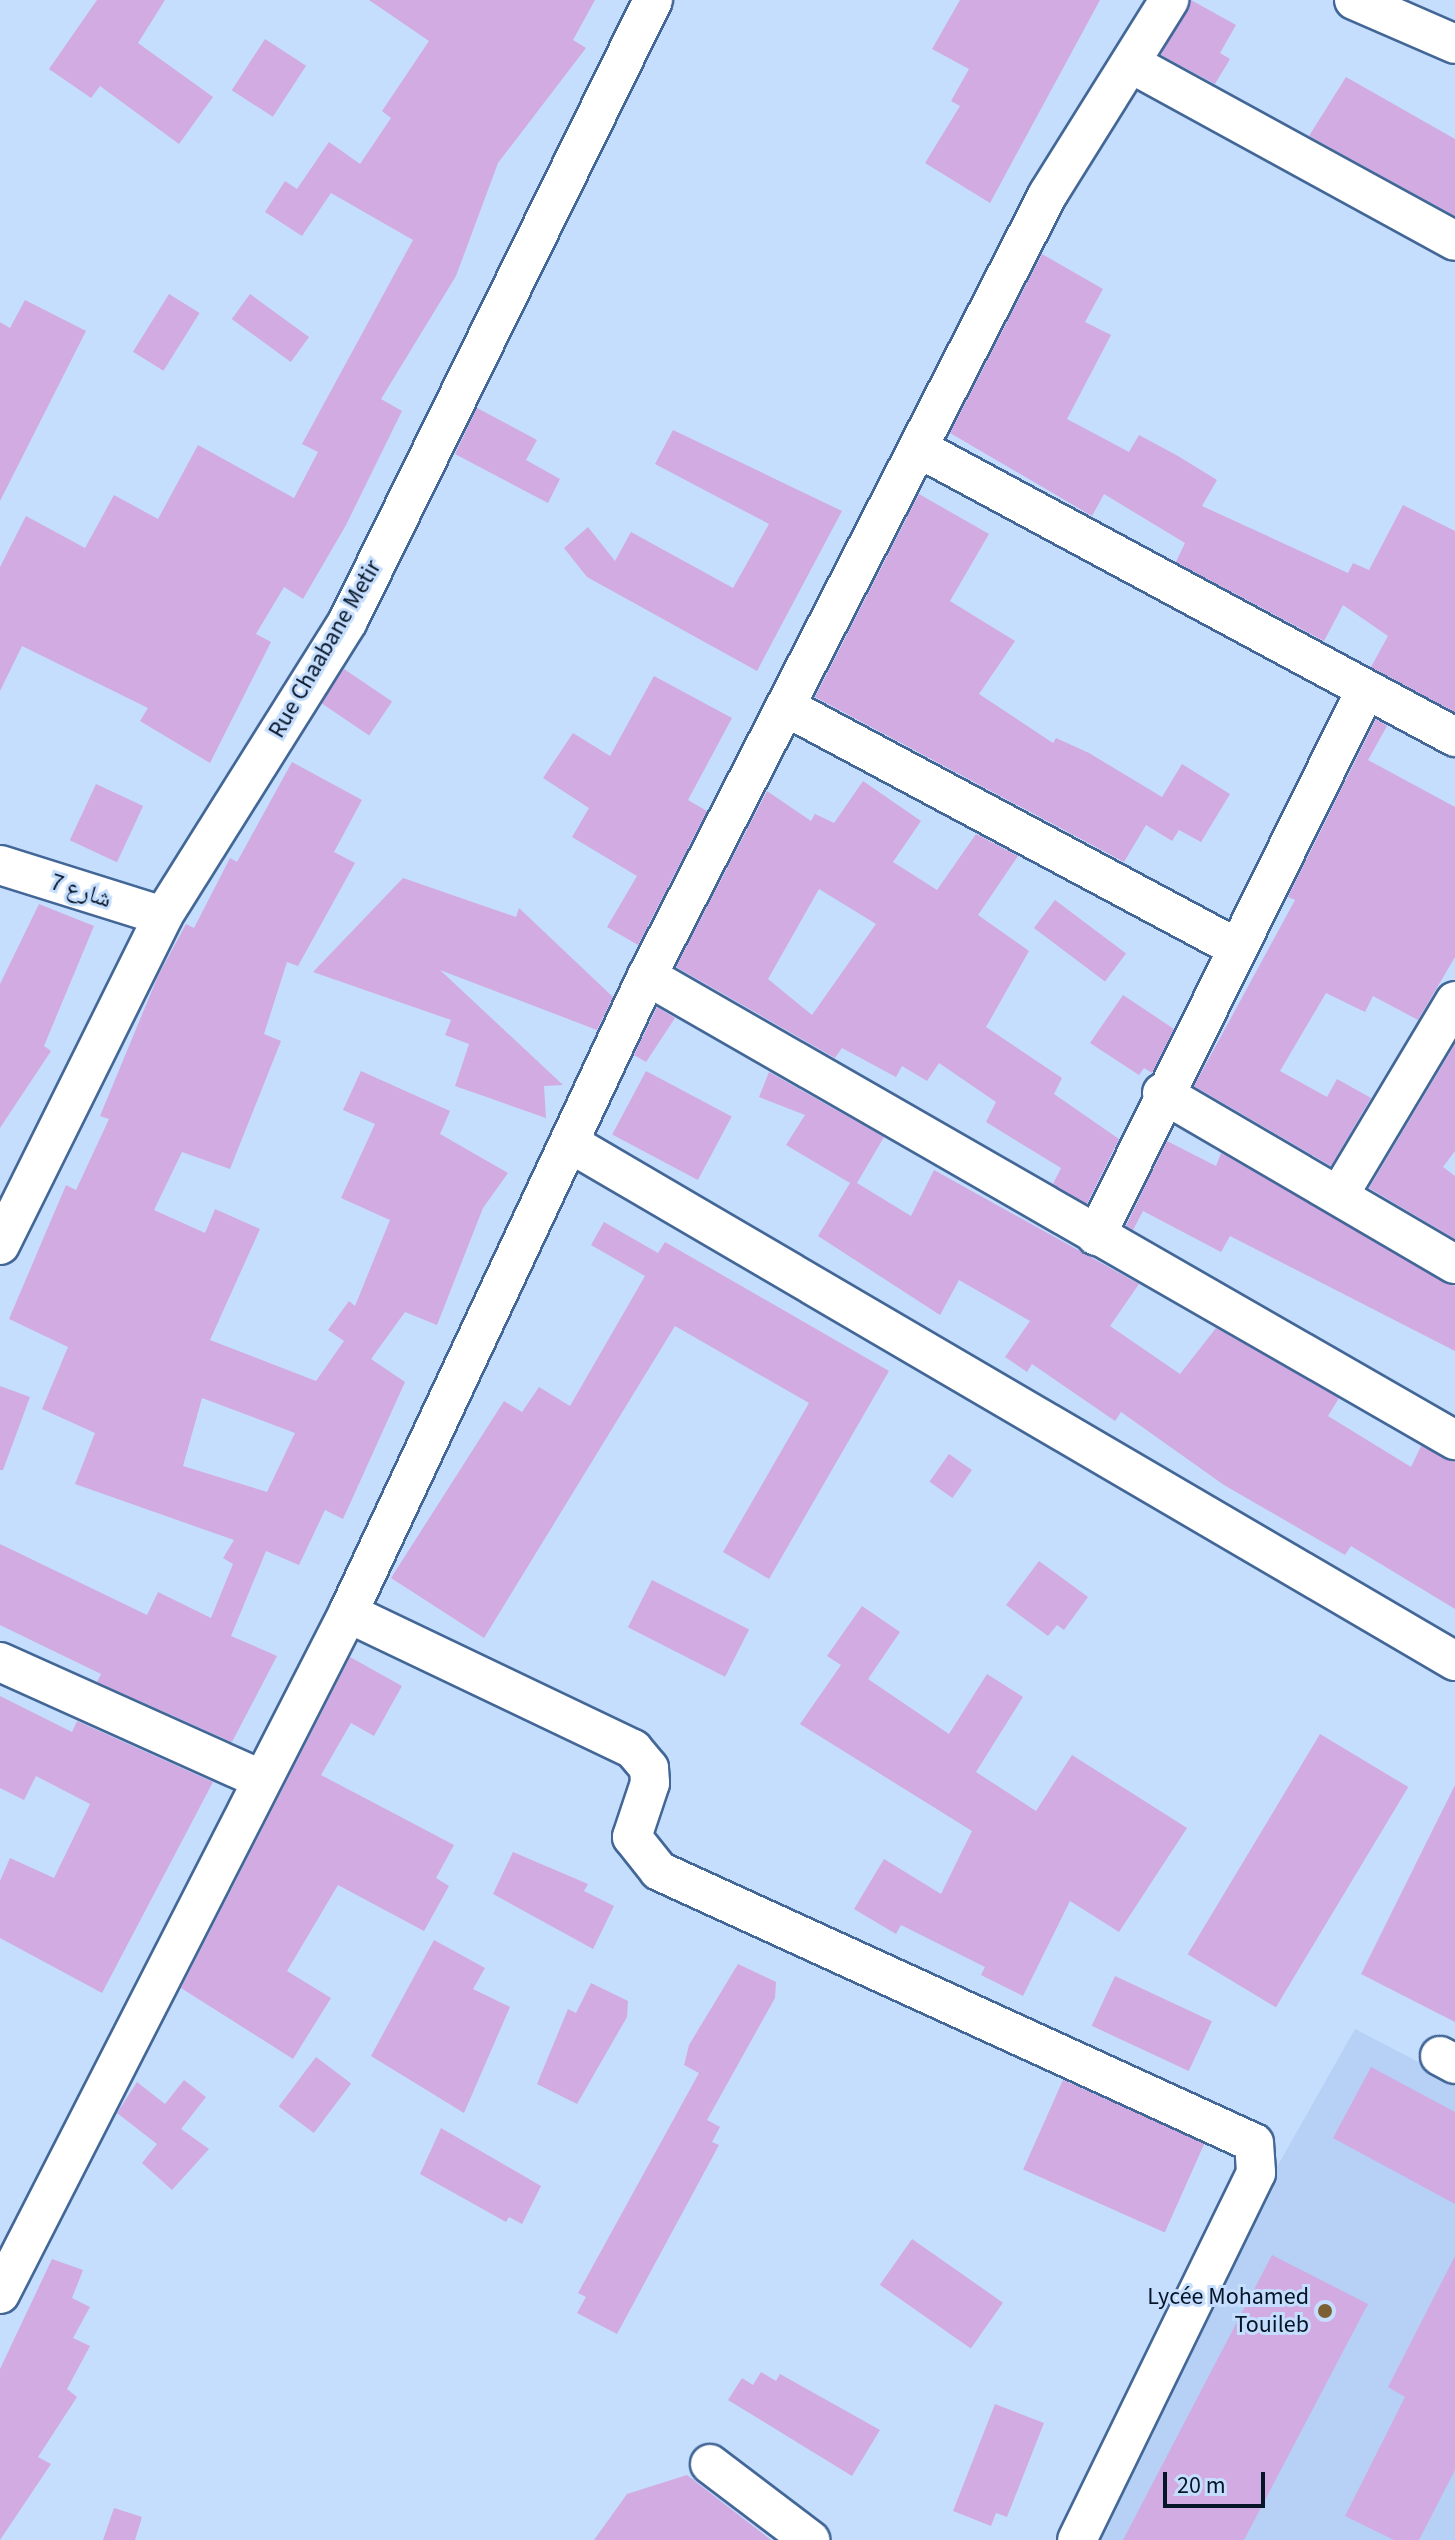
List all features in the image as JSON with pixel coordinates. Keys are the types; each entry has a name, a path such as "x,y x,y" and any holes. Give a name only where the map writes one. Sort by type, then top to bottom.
{"street":[{"name":"Rue Chaabane Metir","path":"0,1245 163,916 348,621 653,0"},
{"path":"0,2294 348,1613 573,1145 647,976 920,449 1048,194 1132,64 1169,0"},
{"path":"1354,0 1455,44"},
{"path":"1132,64 1455,241"},
{"path":"920,449 1455,737"},
{"path":"1096,1236 1162,1093 1365,691"},
{"path":"786,707 1237,948"},
{"name":"شارع 7","path":"0,865 163,916"},
{"path":"647,976 1455,1440"},
{"path":"1339,1195 1455,1001"},
{"path":"1162,1093 1455,1264"},
{"path":"573,1145 1455,1661"},
{"path":"348,1613 633,1749 649,1768 650,1783 632,1837 659,1871 1254,2143 1256,2173 1077,2540"},
{"path":"0,1662 262,1780"},
{"path":"710,2464 810,2540"}],"shaded area":[{"name":"Lycée Mohamed Touileb","path":"1355,2029 1455,2081 1455,2540 1066,2540"}],"building":[{"path":"97,0 165,0 138,43 213,97 179,144 100,86 91,98 49,69"},
{"path":"369,0 595,0 573,40 586,48 498,163 456,276 381,399 402,411 346,525 303,599 284,587 256,634 271,642 210,763 140,721 148,708 22,646 0,691 0,567 26,516 85,548 114,495 158,519 198,445 294,498 318,452 302,444 413,240 331,193 302,236 265,212 285,181 297,189 329,142 360,164 391,118 382,111 429,41"},
{"path":"960,0 1100,0 990,203 925,163 960,106 951,101 969,69 932,49"},
{"path":"1191,0 1236,25 1220,53 1230,59 1215,84 1161,55"},
{"path":"265,39 306,66 273,117 232,90"},
{"path":"1346,77 1455,139 1455,216 1309,136"},
{"path":"1042,254 1103,289 1085,322 1111,335 1067,419 1129,452 1139,435 1178,456 1217,480 1202,506 1348,573 1353,563 1369,570 1403,505 1455,531 1455,712 1371,667 1388,636 1343,605 1324,641 1176,562 1185,543 1104,494 1092,516 950,433"},
{"path":"169,294 200,313 163,371 133,352"},
{"path":"250,294 309,337 291,362 232,319"},
{"path":"25,300 86,331 0,501 0,322 10,328"},
{"path":"477,408 537,440 526,460 560,479 548,503 455,454"},
{"path":"673,430 842,511 757,671 587,577 564,548 588,527 615,561 631,532 733,588 769,524 655,464"},
{"path":"919,494 989,534 950,601 1015,641 979,694 1053,743 1056,738 1089,753 1162,797 1182,764 1230,794 1201,842 1179,830 1172,841 1146,825 1124,862 815,697"},
{"path":"344,669 392,701 369,735 321,703"},
{"path":"654,676 732,718 688,800 707,811 638,945 607,927 637,876 572,837 589,808 543,778 573,733 610,756"},
{"path":"1376,719 1387,726 1368,760 1455,807 1455,957 1418,1020 1373,996 1365,1012 1326,993 1280,1071 1327,1097 1337,1079 1371,1098 1331,1166 1194,1086 1295,900 1288,897"},
{"path":"292,762 362,800 334,852 355,863 298,966 287,962 264,1034 281,1041 230,1169 182,1152 154,1210 205,1233 215,1209 260,1229 210,1340 316,1381 344,1341 328,1330 349,1301 355,1306 390,1220 341,1198 375,1124 343,1110 361,1071 450,1111 440,1134 508,1173 483,1208 437,1325 405,1312 371,1359 405,1382 343,1519 325,1510 299,1565 266,1551 231,1636 277,1656 232,1742 97,1682 101,1674 0,1625 0,1544 147,1615 158,1592 211,1618 233,1564 223,1558 234,1540 75,1484 95,1433 42,1409 68,1347 9,1319 66,1185 76,1190 109,1119 100,1116 158,976 186,924 194,928 230,858 237,862","holes":["202,1398 295,1433 267,1492 183,1466"]},
{"path":"863,781 921,821 893,862 937,890 976,834 1018,856 978,915 1029,951 986,1027 1062,1078 1054,1094 1119,1139 1087,1204 1053,1184 1061,1168 986,1122 996,1102 939,1063 927,1081 902,1066 896,1077 842,1048 835,1058 676,967 767,791 811,821 815,814 834,823","holes":["819,889 876,924 812,1015 768,979"]},
{"path":"96,784 143,806 117,862 70,840"},
{"path":"403,878 516,917 519,908 613,997 597,1030 440,970 563,1085 544,1086 546,1118 455,1086 469,1044 445,1035 451,1020 313,972"},
{"path":"1055,900 1126,954 1105,982 1034,928"},
{"path":"39,904 94,926 44,1046 51,1051 0,1128 0,984"},
{"path":"1123,995 1174,1029 1152,1073 1144,1068 1139,1075 1090,1043"},
{"path":"657,1007 675,1018 646,1062 634,1055"},
{"path":"1455,1044 1455,1151 1443,1167 1455,1176 1455,1239 1369,1188"},
{"path":"646,1071 732,1117 698,1180 612,1135"},
{"path":"769,1072 884,1137 857,1183 911,1216 934,1170 1139,1284 1110,1326 1180,1374 1216,1328 1339,1398 1328,1416 1411,1467 1421,1446 1455,1462 1455,1609 1351,1546 1345,1555 1224,1485 1121,1412 1115,1421 1032,1364 1027,1372 1005,1357 1030,1321 959,1280 940,1315 818,1236 850,1183 786,1145 805,1115 759,1097"},
{"path":"1167,1141 1216,1166 1221,1153 1455,1286 1455,1351 1230,1236 1221,1252 1143,1211 1133,1230 1126,1226"},
{"path":"604,1222 658,1253 665,1242 889,1371 769,1579 723,1552 809,1403 675,1326 484,1638 391,1578 504,1401 522,1412 539,1387 570,1406 645,1276 591,1245"},
{"path":"0,1386 30,1397 3,1470 0,1470"},
{"path":"949,1454 972,1470 952,1498 929,1482"},
{"path":"1039,1561 1088,1597 1064,1630 1057,1625 1048,1636 1006,1605"},
{"path":"652,1580 749,1629 725,1677 628,1627"},
{"path":"862,1606 900,1632 868,1679 949,1734 987,1674 1023,1697 976,1772 1036,1811 1072,1755 1187,1828 1119,1932 1070,1901 1023,1996 981,1975 985,1967 901,1925 896,1934 854,1909 884,1859 941,1894 972,1831 800,1724 841,1665 827,1656"},
{"path":"350,1657 402,1686 374,1736 351,1723 321,1775 454,1845 436,1878 449,1886 424,1931 338,1885 287,1971 331,1998 293,2059 181,1988"},
{"path":"0,1696 72,1732 77,1721 213,1782 102,1993 0,1938 0,1881 10,1858 54,1878 90,1804 36,1776 24,1800 0,1788"},
{"path":"1320,1734 1408,1787 1276,2007 1188,1954"},
{"path":"1455,1785 1455,2022 1361,1974"},
{"path":"513,1852 588,1884 584,1891 614,1906 593,1949 493,1894"},
{"path":"434,1940 485,1968 473,1989 510,2007 464,2113 371,2056"},
{"path":"738,1964 776,1982 775,1998 707,2120 720,2127 712,2142 719,2145 617,2334 577,2313 586,2297 578,2293 699,2073 684,2065 689,2045"},
{"path":"1115,1976 1212,2021 1189,2071 1092,2026"},
{"path":"591,1983 628,2001 627,2017 577,2104 537,2084 568,2009 576,2013"},
{"path":"316,2057 351,2083 314,2133 279,2107"},
{"path":"1371,2067 1455,2112 1455,2204 1333,2138"},
{"path":"184,2080 206,2097 181,2129 209,2149 172,2190 142,2163 157,2144 117,2113 137,2082 165,2104"},
{"path":"1063,2080 1205,2143 1165,2233 1023,2170"},
{"path":"441,2128 541,2186 522,2224 509,2217 506,2222 420,2174"},
{"path":"912,2239 1003,2303 971,2349 880,2285"},
{"path":"1272,2255 1368,2304 1244,2540 1123,2540"},
{"path":"1455,2256 1455,2470 1419,2540 1394,2540 1345,2516 1405,2397 1388,2387"},
{"path":"52,2259 83,2270 72,2298 90,2307 73,2338 90,2346 67,2389 77,2397 38,2457 51,2464 0,2540 0,2369"},
{"path":"761,2372 776,2381 780,2374 880,2430 852,2476 728,2400 742,2378 753,2385"},
{"path":"995,2404 1044,2423 1007,2517 996,2513 991,2526 953,2511"},
{"path":"687,2475 771,2540 594,2540 627,2494"},
{"path":"114,2508 142,2517 135,2540 103,2540"}],"place":[{"name":"Lycée Mohamed Touileb","path":"1325,2311"}]}
